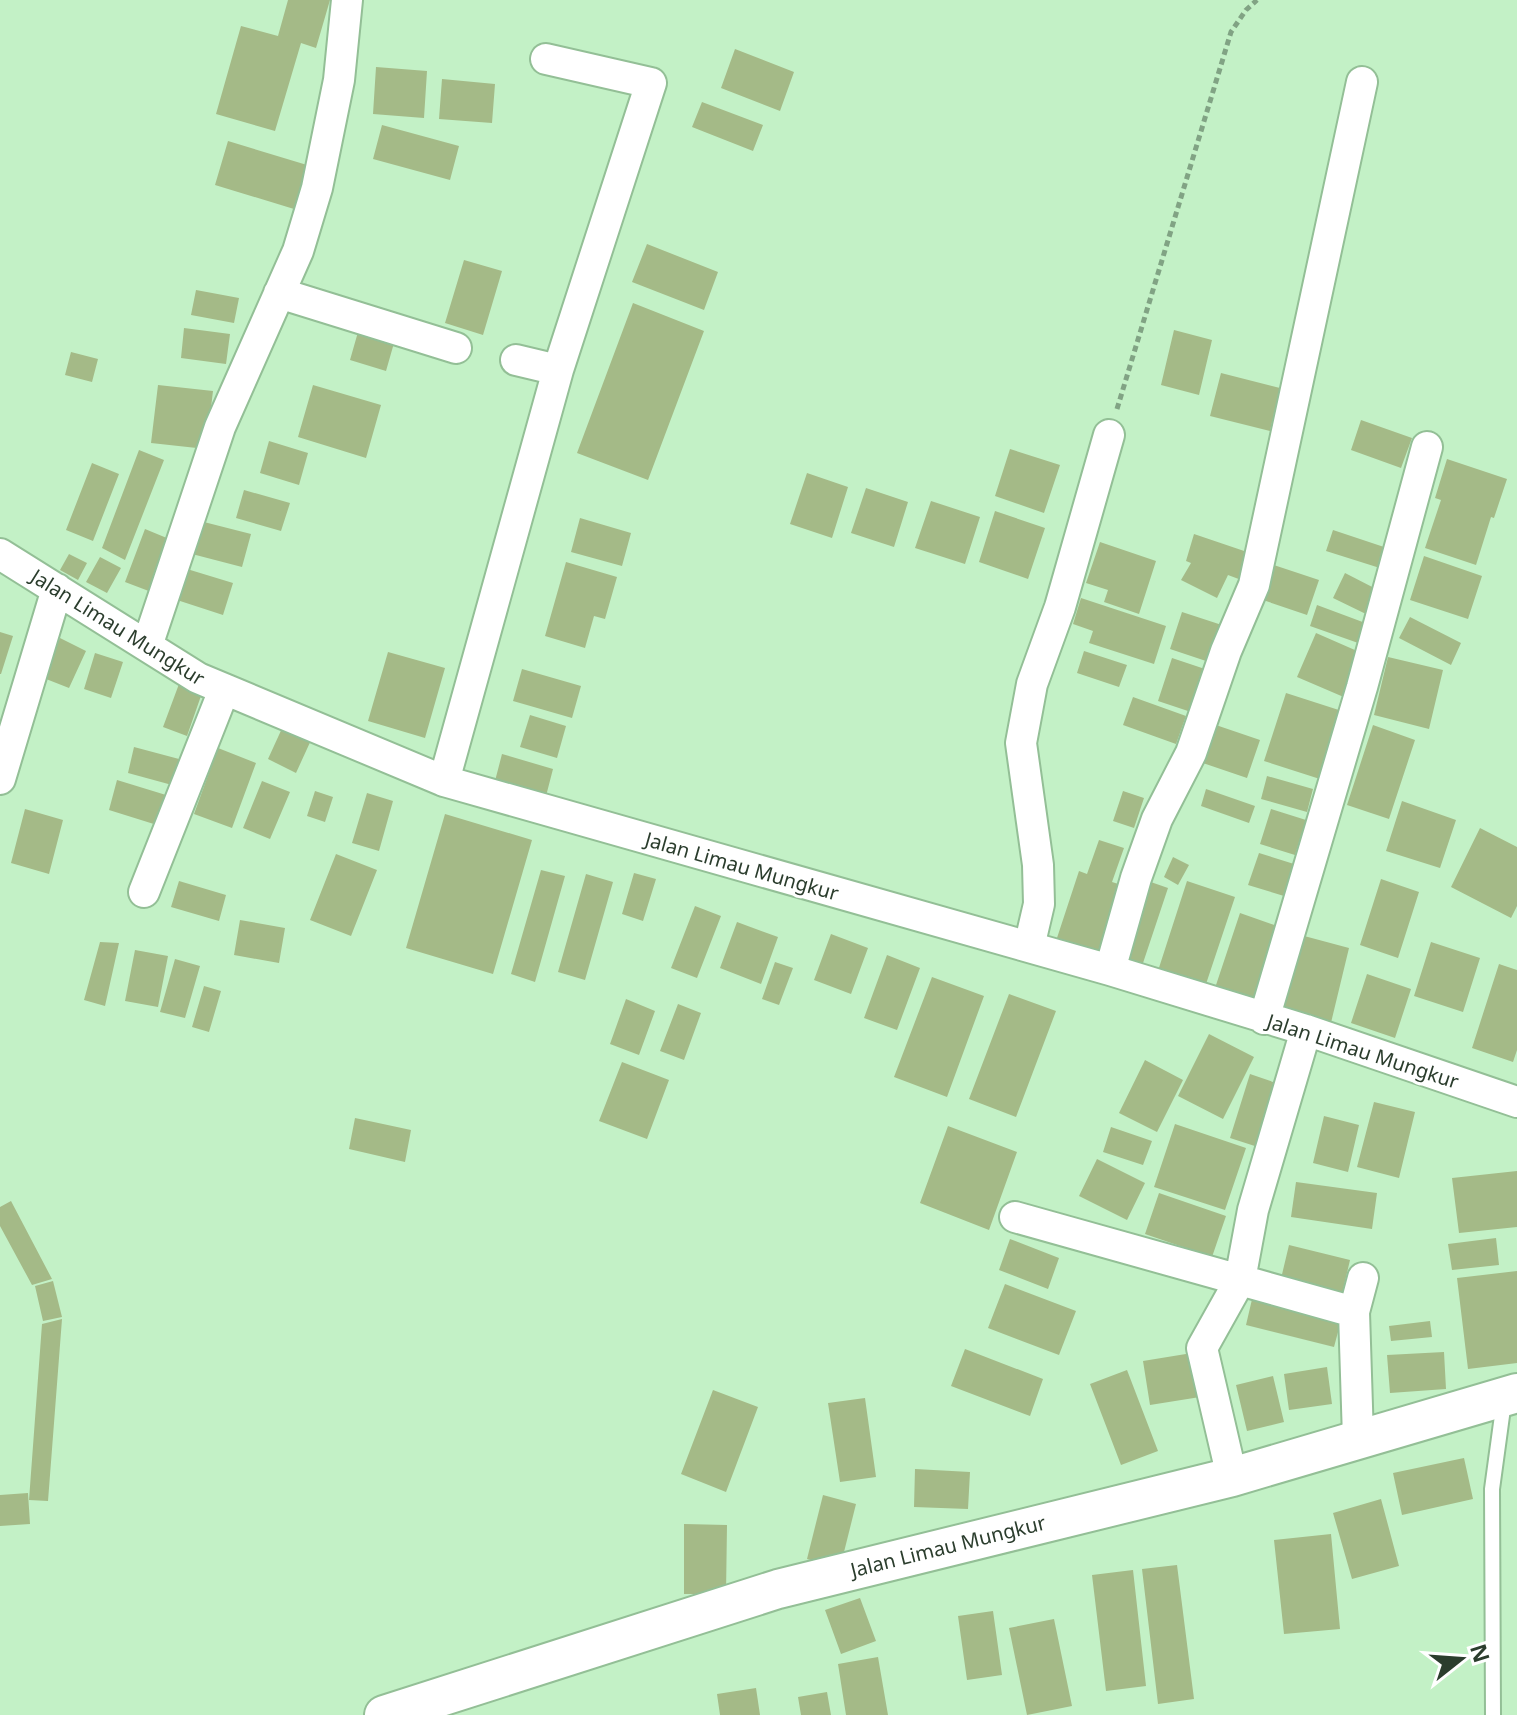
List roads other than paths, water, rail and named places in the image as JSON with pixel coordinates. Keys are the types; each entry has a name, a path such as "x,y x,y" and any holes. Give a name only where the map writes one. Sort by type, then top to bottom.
{"street":[{"path":"147,646 220,427 298,251 317,188 339,80 347,0"},
{"path":"444,781 558,370 651,83 546,59"},
{"path":"1110,970 1136,878 1157,819 1191,753 1221,664 1254,585 1362,82"},
{"path":"279,293 456,348"},
{"path":"516,360 558,370"},
{"path":"1029,947 1039,904 1038,865 1021,743 1032,684 1060,607 1109,435"},
{"path":"1264,1019 1362,687 1427,447"},
{"name":"Jalan Limau Mungkur","path":"0,554 198,678 444,781 1110,970 1306,1030 1517,1102"},
{"path":"0,779 57,589"},
{"path":"144,892 224,690"},
{"path":"1232,1477 1202,1348 1240,1280 1253,1210 1306,1030"},
{"path":"1015,1217 1354,1312"},
{"path":"1358,1438 1354,1312 1363,1278"},
{"name":"Jalan Limau Mungkur","path":"384,1715 778,1589 1232,1477 1511,1395"}],"lane":[{"path":"1493,1715 1492,1489 1511,1395"}]}
